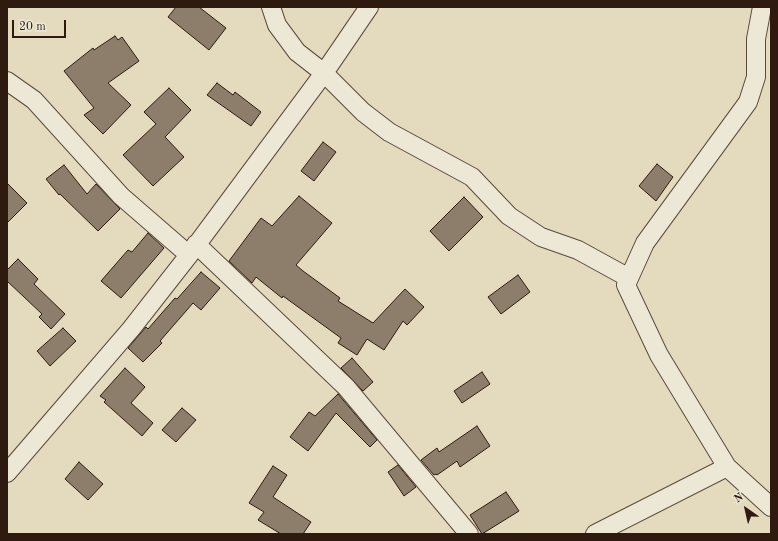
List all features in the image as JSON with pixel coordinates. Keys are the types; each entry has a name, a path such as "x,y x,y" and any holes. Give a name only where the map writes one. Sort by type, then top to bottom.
{"street":[{"path":"271,7 277,25 297,52 324,73 363,112 389,132 472,177 509,216 541,238 578,250 629,278"},
{"path":"7,473 131,329 324,73 368,7"},
{"path":"762,7 764,40 756,77 748,102 645,243 626,285 659,355 727,467 771,507"},
{"path":"7,81 34,100 121,196 192,250 346,387 469,534"},
{"path":"595,534 727,467"}],"building":[{"path":"176,7 199,7 226,28 209,50 168,17"},
{"path":"115,36 118,40 122,37 139,61 108,83 131,105 103,134 84,115 94,108 64,71 93,48 94,50"},
{"path":"217,83 233,95 235,92 261,112 251,126 207,95"},
{"path":"169,88 191,110 165,137 184,157 153,186 123,155 156,124 144,112"},
{"path":"323,142 336,152 314,181 301,171"},
{"path":"657,164 673,177 656,201 639,186"},
{"path":"64,165 87,194 96,184 120,209 98,231 60,194 59,195 46,179"},
{"path":"7,183 27,203 7,223"},
{"path":"299,196 332,223 296,265 340,298 338,301 373,323 405,289 424,307 407,325 403,321 384,350 367,339 357,355 338,343 341,338 283,296 282,298 256,277 252,283 229,261 261,218 272,226"},
{"path":"464,197 483,217 449,251 430,231"},
{"path":"148,233 164,248 121,298 101,281 128,250 132,252"},
{"path":"18,259 38,279 34,284 65,314 51,329 39,317 42,314 7,281 7,270"},
{"path":"201,272 220,288 201,310 193,303 160,341 162,343 143,362 128,348 146,327 148,329 175,298 177,299"},
{"path":"518,275 530,292 501,314 488,297"},
{"path":"63,328 76,341 50,366 37,351"},
{"path":"352,358 373,382 363,391 341,368"},
{"path":"125,368 145,387 131,403 153,423 142,436 104,402 106,400 100,396"},
{"path":"482,372 490,384 462,403 454,391"},
{"path":"338,394 377,440 370,447 336,413 308,451 290,437 309,412 315,416"},
{"path":"182,408 196,420 176,442 162,430"},
{"path":"477,426 490,446 460,467 457,461 437,475 434,475 421,460 437,448 439,452"},
{"path":"79,462 103,484 88,500 65,479"},
{"path":"398,465 416,487 404,496 388,472"},
{"path":"273,466 287,475 273,497 311,522 303,534 281,534 258,520 264,512 249,503"},
{"path":"506,492 519,511 482,534 470,515"}]}
